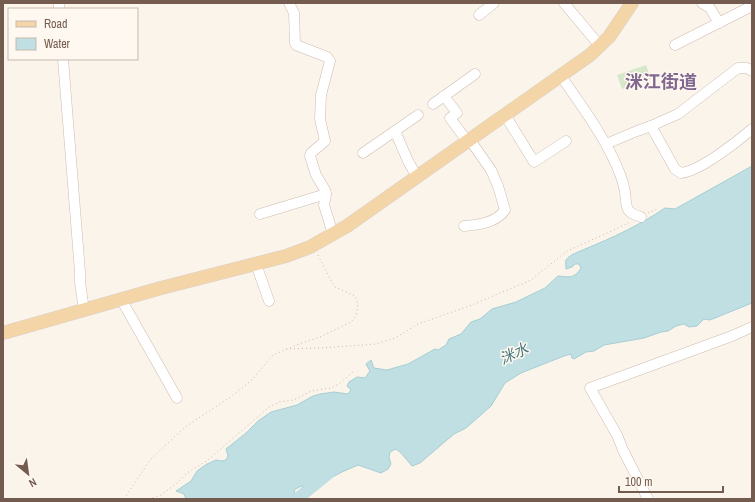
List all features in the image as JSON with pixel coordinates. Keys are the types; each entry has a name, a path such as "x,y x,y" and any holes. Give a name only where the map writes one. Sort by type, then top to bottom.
{"main road":[{"path":"3,333 121,299 286,256 314,245 347,226 590,55 609,38 632,3"}],"street":[{"path":"289,3 294,13 296,45 327,57 330,61 321,95 320,119 325,141 311,153 310,156 316,174 326,194 324,205 333,234"},
{"path":"479,15 494,3"},
{"path":"564,3 600,46"},
{"path":"702,3 710,8 719,23"},
{"path":"675,45 752,6"},
{"path":"63,60 80,282 84,310"},
{"path":"606,144 678,114 738,68 747,68 752,71"},
{"path":"433,104 475,74"},
{"path":"561,76 606,144 620,174 628,210 641,217"},
{"path":"444,96 457,113 450,118 490,170 498,186 505,210 502,215 492,220 479,225 464,226"},
{"path":"363,153 418,115"},
{"path":"505,115 534,162 566,140"},
{"path":"651,126 675,169 682,173 687,172 714,158 752,129"},
{"path":"395,131 406,157 417,177"},
{"path":"260,214 326,194"},
{"path":"256,264 269,300"},
{"path":"121,299 177,398"},
{"path":"648,499 617,435 590,388 732,336 752,327"}],"path":[{"path":"286,349 376,344 395,338 418,324 472,305 531,280 567,251 656,209"},
{"path":"124,499 150,460 184,427 232,396 252,380 273,355 339,330 351,322 356,316 358,304 355,296 335,287 314,245"},
{"path":"149,499 160,495 176,484 187,473 208,460 269,407 279,402 294,400 311,391 331,388 339,384 353,372"}],"green space":[{"path":"646,65 651,79 622,89 617,75"}],"water":[{"path":"752,166 752,303 710,320 704,319 697,326 689,327 684,324 676,326 668,331 644,338 604,345 594,351 586,352 574,359 572,358 571,354 521,373 505,383 491,406 466,428 454,434 420,463 412,466 396,449 390,452 389,457 391,464 388,469 381,473 358,465 325,481 299,487 294,490 296,499 186,499 184,494 176,491 191,481 197,471 207,464 216,460 226,460 228,456 226,449 258,421 271,412 297,405 313,396 320,394 334,392 348,394 351,390 347,386 349,382 357,377 365,378 370,371 366,364 371,360 374,368 387,370 408,364 435,349 438,350 446,345 449,339 461,334 471,322 480,319 492,309 516,302 545,288 558,276 574,276 581,268 579,264 575,264 566,269 566,260 572,255 626,231 665,208 675,209"}],"waterway":[{"name":"洣水","path":"297,499 329,473"}],"district":[{"name":"洣江街道","path":"661,82"}]}
